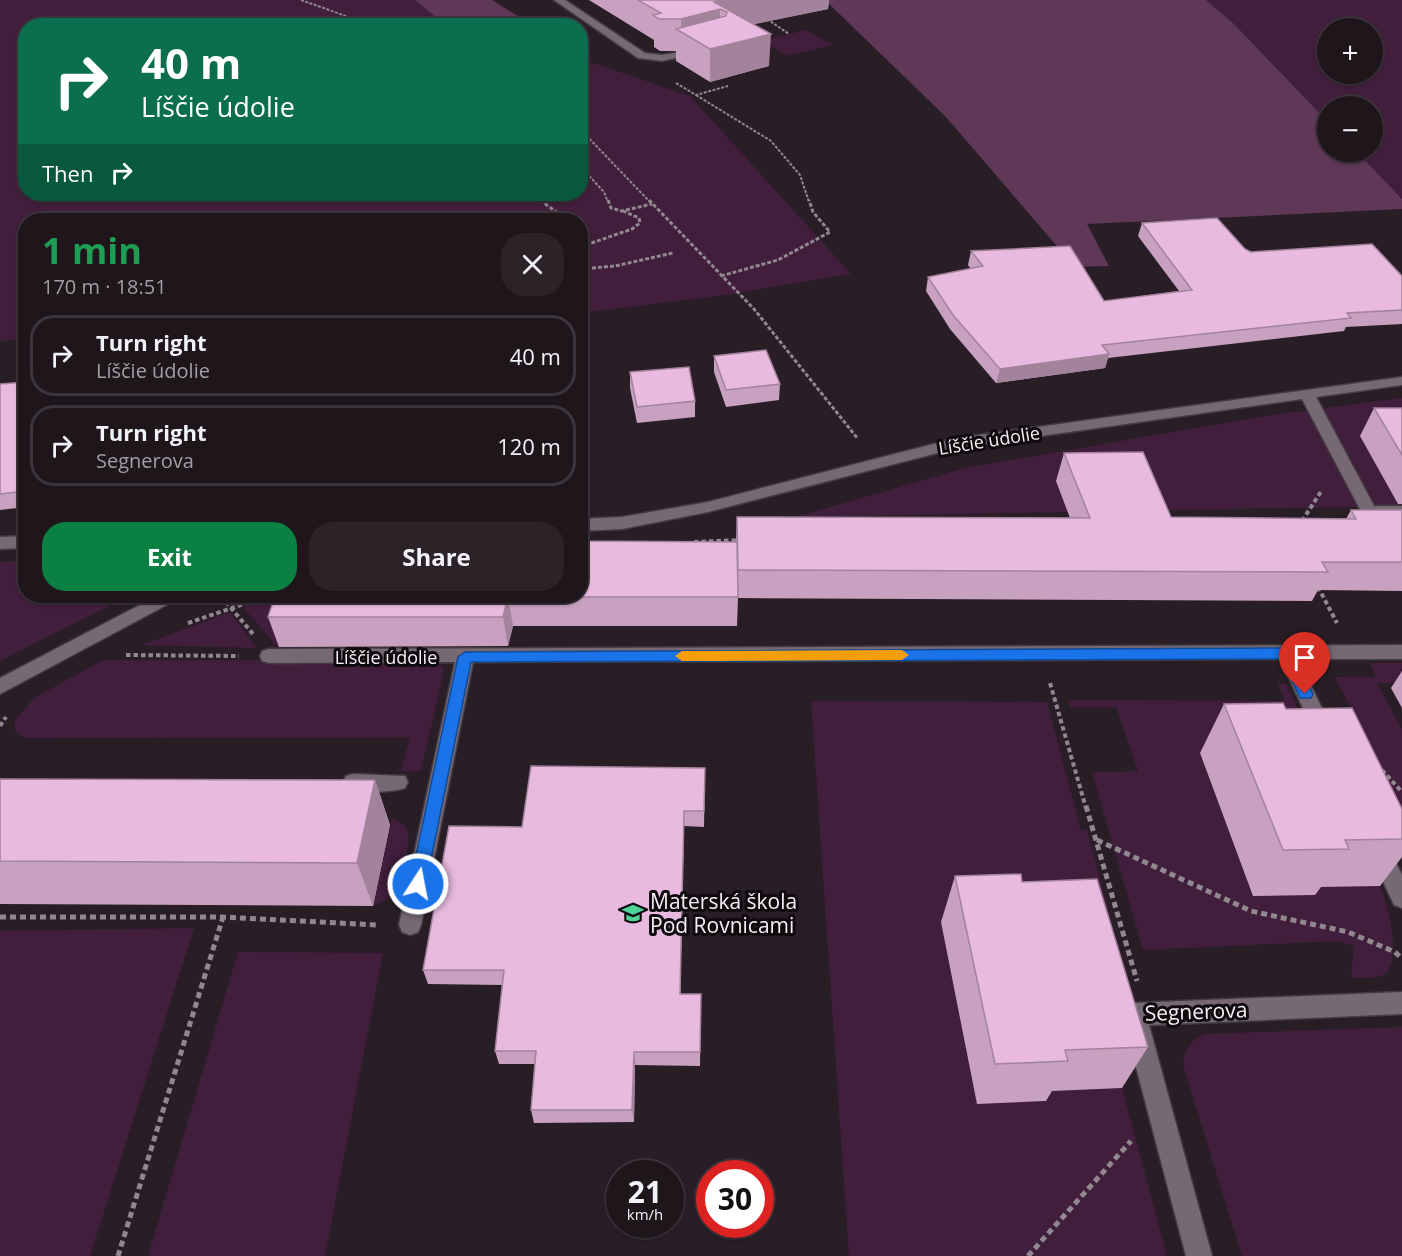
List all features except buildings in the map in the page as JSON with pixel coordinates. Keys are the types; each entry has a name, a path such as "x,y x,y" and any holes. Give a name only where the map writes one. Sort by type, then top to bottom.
{"street":[{"path":"559,0 586,18"},
{"path":"588,20 642,56 682,56 711,48"},
{"name":"Líščie údolie","path":"588,525 622,523 708,507 957,443 1402,381"},
{"path":"1307,396 1369,512 1402,511"},
{"path":"0,543 18,542"},
{"path":"0,687 158,603"},
{"name":"Líščie údolie","path":"270,656 1402,652"},
{"path":"1286,653 1332,749"},
{"path":"410,925 465,657"},
{"path":"334,782 398,782"},
{"path":"1372,834 1402,898"},
{"name":"Segnerova","path":"1199,1256 1134,1014 1402,1003"}],"path":[{"path":"301,0 352,18"},
{"path":"760,14 789,34"},
{"path":"696,95 771,141 801,175 813,212 830,232 784,257 757,267 720,276"},
{"path":"588,137 762,318 876,462"},
{"path":"588,175 604,192 611,208 639,218 640,223 615,236 588,244"},
{"path":"544,201 555,213"},
{"path":"622,211 652,204"},
{"path":"588,269 602,270 621,263 673,253"},
{"path":"1298,528 1342,460"},
{"path":"685,543 752,539"},
{"path":"1314,579 1353,653"},
{"path":"227,603 270,656"},
{"path":"1042,654 1147,1013"},
{"path":"122,655 270,656"},
{"path":"1378,775 1375,765 1402,792"},
{"path":"1096,840 1251,911 1348,932 1395,952 1402,959"},
{"path":"0,917 223,917 410,925"},
{"path":"118,1256 223,917"},
{"path":"1028,1256 1159,1109"}],"shaded area":[{"path":"0,0 415,0 437,18 18,18 18,201 588,201 588,62 590,62 690,96 851,274 725,295 588,312 588,213 18,213 18,340 0,341"},
{"path":"415,0 492,0 521,18 437,18"},
{"path":"825,0 1206,0 1234,24 1317,111 1317,162 1367,162 1402,199 1402,209 1087,224 1109,266 1075,267 946,117"},
{"path":"1206,0 1402,0 1402,199 1367,162 1383,162 1383,96 1317,96 1317,111 1234,24"},
{"path":"806,30 833,45 788,56 762,41"},
{"path":"1402,398 1402,506 796,517 965,468 1265,416"},
{"path":"18,561 18,603 113,603 0,661 0,562"},
{"path":"255,603 294,603 279,649 243,607"},
{"path":"230,612 257,648 142,645"},
{"path":"103,660 434,661 441,664 444,671 421,771 401,771 410,737 24,738 15,731 14,722 34,698"},
{"path":"1370,663 1402,663 1402,683 1377,683 1402,729 1402,808 1335,677 1376,677"},
{"path":"1278,684 1286,684 1321,758 1200,754 1253,896 1314,895 1311,887 1380,886 1390,920 1393,946 1389,968 1384,975 1351,978 1354,946 1338,941 1143,950 1092,772 1138,771 1116,707 1070,707 1068,700 1285,701"},
{"path":"811,701 1047,702 1081,830 1087,830 1128,984 977,1104 1046,1101 1043,1091 1122,1088 1167,1256 849,1256"},
{"path":"392,818 407,829 407,853 394,892 390,897 373,906"},
{"path":"194,928 90,1256 0,1256 0,931"},
{"path":"238,952 383,953 325,1256 148,1256"},
{"path":"1402,1027 1402,1256 1242,1256 1183,1065 1189,1046 1205,1034"}],"slow traffic":[{"path":"682,656 902,655"}],"place":[{"name":"Materská škola Pod Rovnicami","path":"633,913"}],"route":[{"path":"418,884 465,657 1286,653 1305,694"}]}
